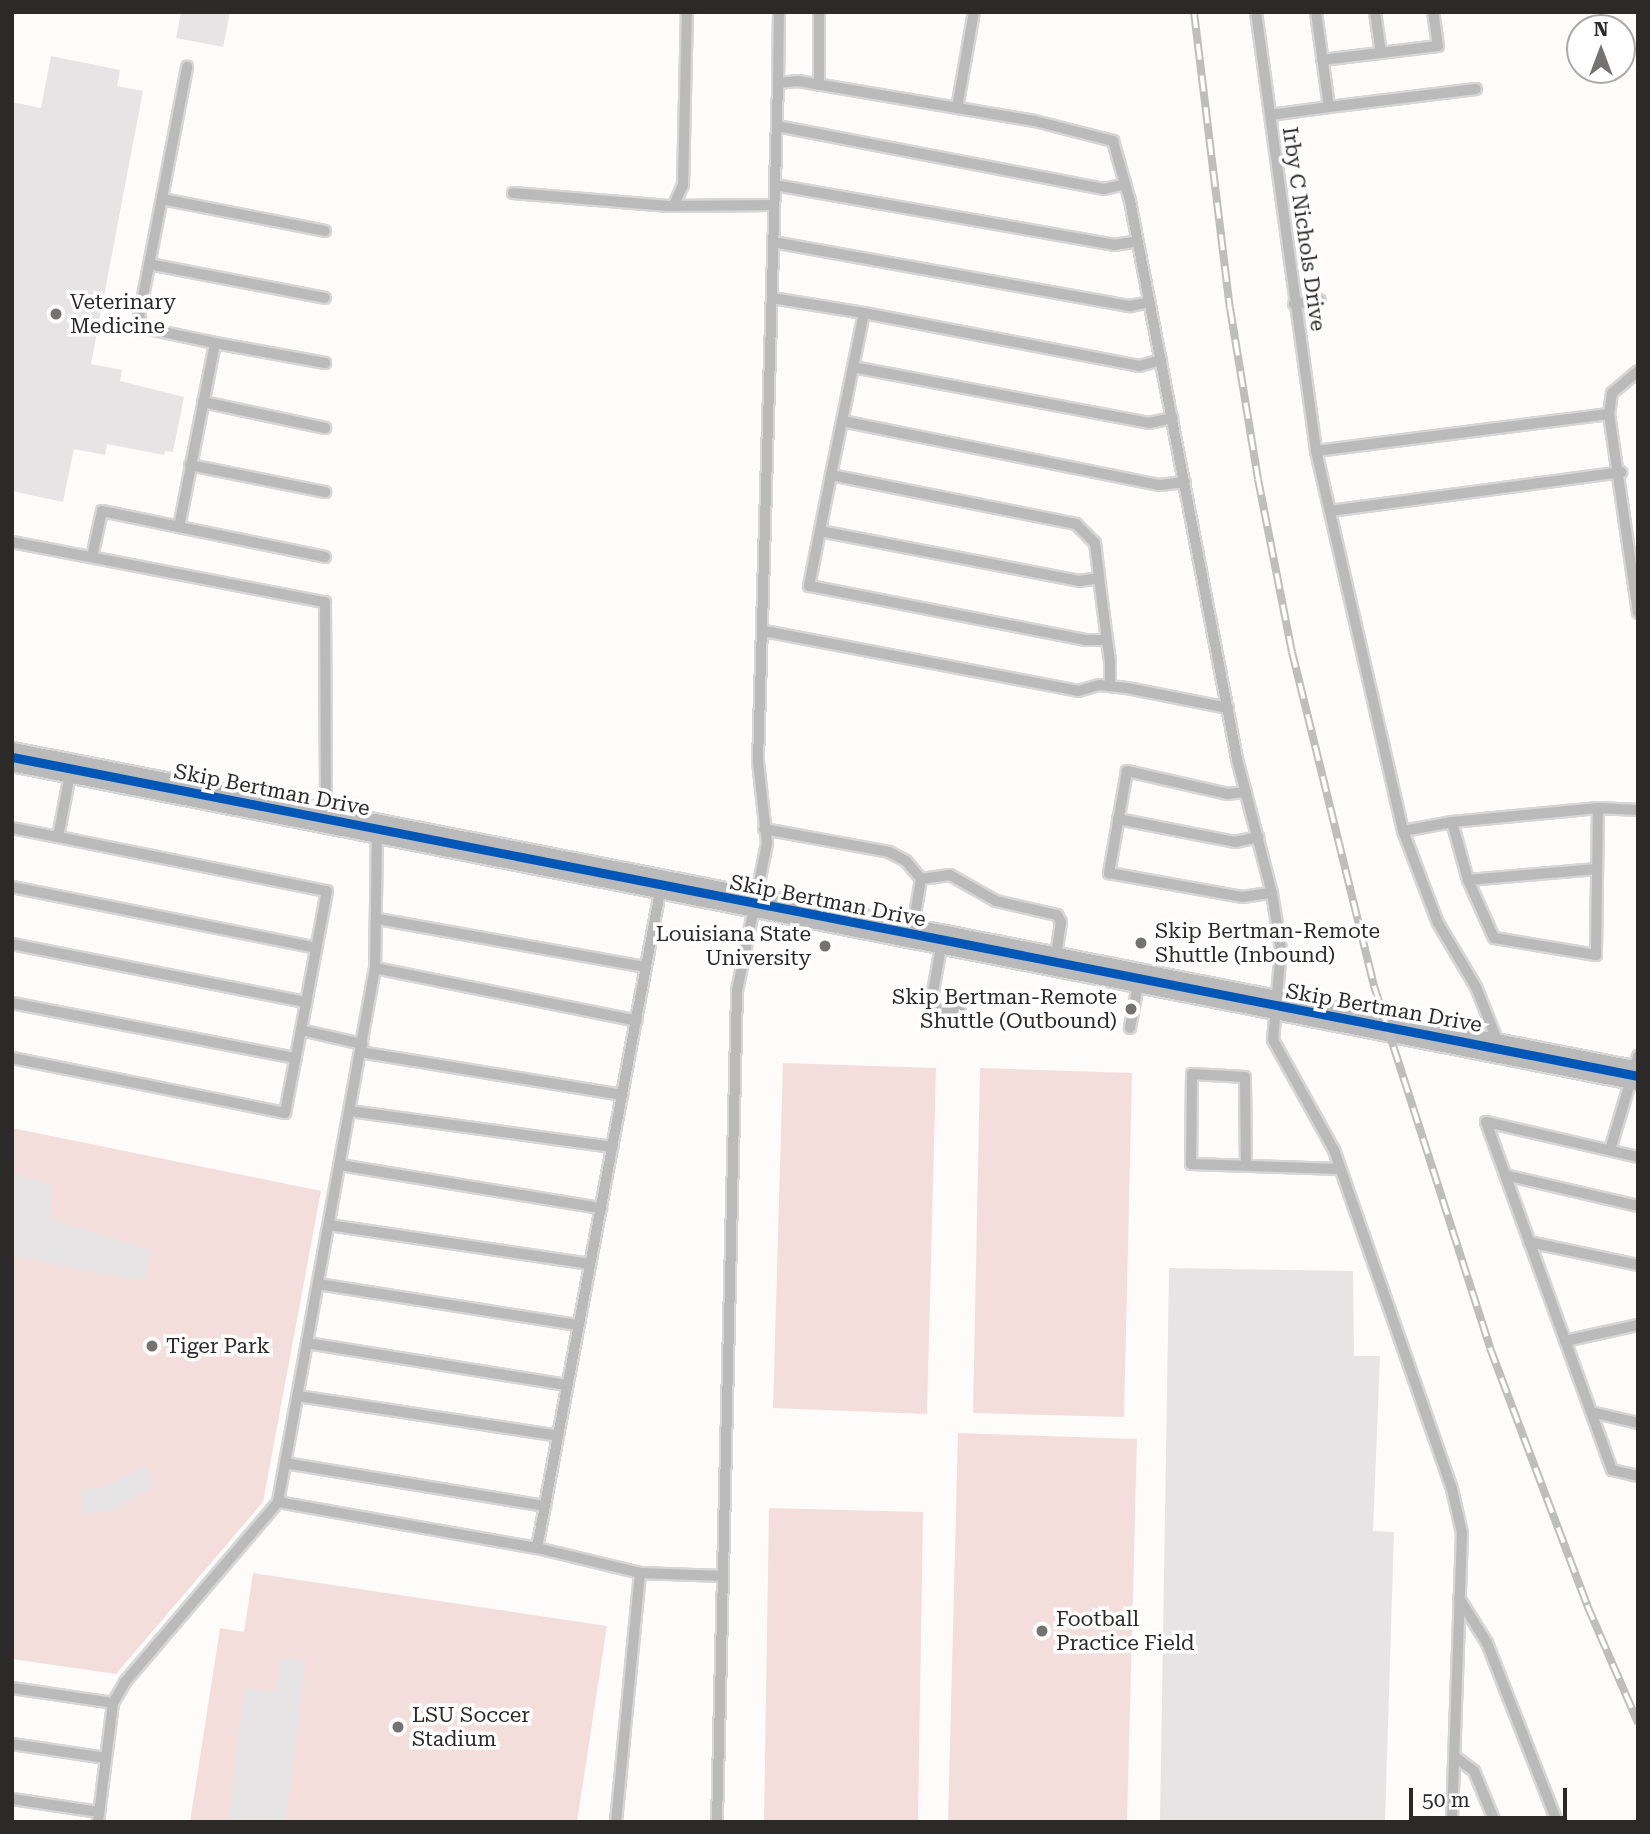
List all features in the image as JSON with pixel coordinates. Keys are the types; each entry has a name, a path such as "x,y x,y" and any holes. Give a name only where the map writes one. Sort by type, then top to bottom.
{"street":[{"name":"Skip Bertman Drive","path":"12,757 1278,1008 1636,1069"}],"lane":[{"path":"674,205 683,185 687,12"},
{"path":"716,1822 737,991 767,843 758,761 764,631 779,12"},
{"path":"819,12 819,85"},
{"path":"957,108 974,12"},
{"name":"Irby C Nichols Drive","path":"1256,12 1316,451 1403,831 1438,923 1476,987 1499,1045"},
{"path":"1316,12 1329,107"},
{"path":"1375,12 1381,53"},
{"path":"1322,60 1438,46 1433,12"},
{"path":"187,67 139,317 144,328 325,363"},
{"path":"778,83 819,85 957,108 1113,141 1138,241 1228,708 1272,893 1281,949 1278,1008 1273,1041 1340,1169 1452,1489 1462,1533 1452,1822"},
{"path":"1269,115 1476,89"},
{"path":"777,126 1104,188 1125,184"},
{"path":"775,185 1114,245 1138,241"},
{"path":"513,193 674,205 775,205"},
{"path":"162,199 325,231"},
{"path":"773,242 1130,306 1150,302"},
{"path":"149,264 325,298"},
{"path":"772,298 1139,366 1161,360"},
{"path":"1294,304 1320,299"},
{"path":"864,313 809,586 1085,640 1107,639"},
{"path":"179,527 215,343"},
{"path":"853,368 1149,424 1172,418"},
{"path":"1638,372 1612,393 1609,414 1621,472 1638,613"},
{"path":"203,402 325,428"},
{"path":"1316,451 1609,414"},
{"path":"842,421 1160,485 1185,482"},
{"path":"190,465 325,492"},
{"path":"1330,511 1621,472"},
{"path":"831,475 1076,524 1095,543 1111,686"},
{"path":"92,557 102,511 325,557"},
{"path":"820,531 1080,581 1099,578"},
{"path":"12,542 325,602 326,819"},
{"path":"764,631 1078,691 1111,686 1228,708"},
{"path":"58,837 71,769"},
{"path":"1246,792 1228,794 1127,771 1109,873 1242,897 1272,893"},
{"path":"1452,822 1468,880 1494,937 1596,955 1598,808"},
{"path":"1403,831 1452,822 1598,808 1638,810"},
{"path":"1118,819 1235,842 1258,837"},
{"path":"12,828 327,891 285,1113 12,1058"},
{"path":"12,1799 99,1817 113,1703 125,1682 278,1502 375,968 378,919 377,829"},
{"path":"764,829 889,852 906,861 921,879 911,935"},
{"path":"1468,880 1597,869"},
{"path":"921,879 950,875 996,901 1057,915 1061,922 1055,963"},
{"path":"537,1548 661,885"},
{"path":"12,887 316,948"},
{"path":"378,919 646,967"},
{"path":"942,941 930,1009 960,1010"},
{"path":"12,944 306,1002"},
{"path":"375,968 637,1021"},
{"path":"1130,1028 1139,980"},
{"path":"12,1003 296,1058"},
{"path":"301,1030 361,1048 622,1095"},
{"path":"1610,1150 1636,1069"},
{"path":"1246,1166 1245,1077 1192,1074 1191,1164 1246,1166 1340,1169"},
{"path":"350,1111 613,1147"},
{"path":"1638,1157 1486,1122 1612,1470 1638,1476"},
{"path":"340,1166 601,1208"},
{"path":"1505,1175 1638,1206"},
{"path":"329,1225 590,1264"},
{"path":"1529,1242 1638,1265"},
{"path":"318,1284 578,1325"},
{"path":"1565,1341 1638,1325"},
{"path":"307,1343 567,1385"},
{"path":"298,1396 558,1436"},
{"path":"1591,1412 1638,1423"},
{"path":"285,1464 545,1506"},
{"path":"278,1502 537,1548 640,1573 722,1576"},
{"path":"616,1822 640,1573"},
{"path":"1460,1598 1486,1643 1557,1822"},
{"path":"12,1688 113,1703"},
{"path":"12,1744 106,1758"},
{"path":"1454,1756 1474,1771 1495,1822"}],"shaded area":[{"path":"783,1063 936,1068 927,1414 773,1408"},
{"path":"980,1068 1132,1073 1124,1417 973,1413"},
{"name":"Tiger Park","path":"12,1128 321,1191 263,1502 116,1674 12,1659"},
{"name":"Football Practice Field","path":"958,1433 1137,1439 1127,1822 948,1822"},
{"path":"769,1508 923,1512 918,1822 764,1822"},
{"name":"LSU Soccer Stadium","path":"253,1573 607,1626 577,1822 190,1822 220,1628 244,1632"}],"building":[{"path":"181,12 230,12 223,47 176,38"},
{"name":"Veterinary Medicine","path":"51,56 120,70 117,86 143,91 91,364 122,370 120,381 184,397 173,452 165,451 164,455 107,444 105,455 74,449 63,502 12,491 12,102 41,108"},
{"path":"12,1173 52,1185 51,1219 151,1250 144,1281 12,1256"},
{"path":"1169,1268 1353,1271 1354,1356 1380,1356 1373,1531 1394,1532 1385,1822 1160,1822"},
{"path":"145,1466 154,1485 117,1509 82,1514 81,1490 108,1485"},
{"path":"280,1658 306,1661 286,1822 228,1822 245,1688 276,1692"}],"railway":[{"path":"1194,12 1230,308 1258,479 1292,652 1374,986 1490,1348 1587,1605 1638,1723"}],"cycle path":[{"path":"12,757 1638,1076"}],"place":[{"name":"Veterinary Medicine","path":"56,314"},
{"name":"Skip Bertman-Remote Shuttle (Inbound)","path":"1141,943"},
{"name":"Louisiana State University","path":"825,946"},
{"name":"Skip Bertman-Remote Shuttle (Outbound)","path":"1131,1009"},
{"name":"Tiger Park","path":"152,1346"},
{"name":"Football Practice Field","path":"1042,1631"},
{"name":"LSU Soccer Stadium","path":"398,1727"}]}
